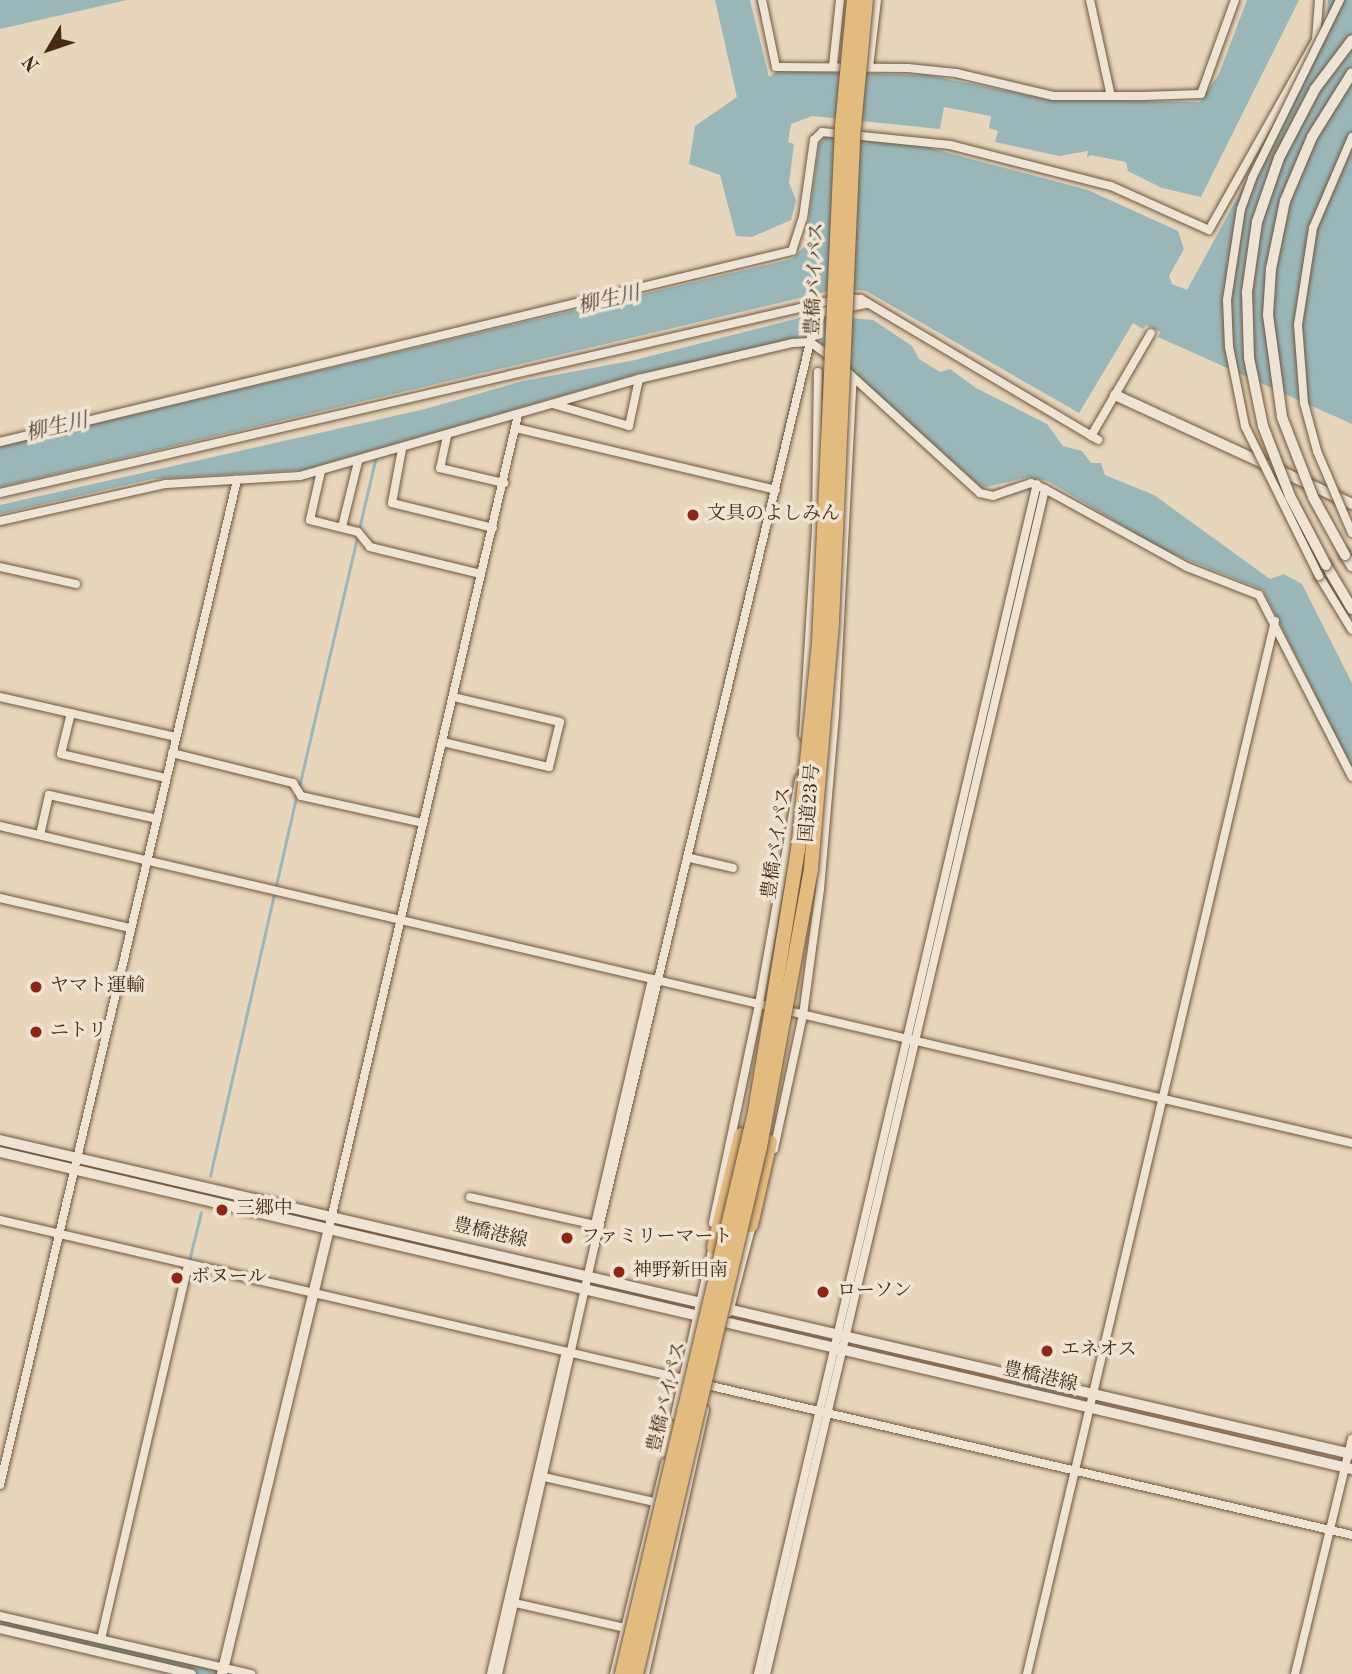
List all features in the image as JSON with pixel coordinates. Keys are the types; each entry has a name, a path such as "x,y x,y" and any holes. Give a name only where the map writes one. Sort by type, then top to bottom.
{"highway":[{"name":"豊橋バイパス","path":"622,1674 755,1112 791,894 819,644 842,127 853,0"},
{"name":"豊橋バイパス","path":"636,1674 760,1147 811,868 832,622 854,126 866,0"},
{"path":"751,1225 802,978 811,868"},
{"path":"714,1247 741,1135 791,894"}],"street":[{"path":"762,0 776,67 869,67 956,73 1053,96 1201,94 1235,0"},
{"path":"833,66 841,0"},
{"path":"869,67 877,0"},
{"path":"1091,0 1111,96"},
{"path":"0,442 792,251 804,211 814,140 822,132 917,139 1111,186 1209,230 1316,40 1320,0"},
{"path":"1340,0 1252,178 1239,222 1227,300 1229,347 1245,426 1319,576 1352,630"},
{"path":"1352,40 1315,89 1279,158 1257,222 1247,292 1249,358 1263,426 1290,496 1352,610"},
{"path":"1352,74 1312,137 1285,201 1271,269 1268,315 1282,417 1313,497 1352,566"},
{"path":"1352,137 1313,228 1298,325 1304,403 1317,451 1352,533"},
{"path":"0,493 781,310 843,298 861,299 1095,438 1115,395 1151,332"},
{"path":"498,1674 505,1628 598,1226 656,980 690,858 805,370 807,342 818,316 867,304"},
{"path":"0,521 166,484 320,471 639,379 807,342 853,377 980,493 993,496 1024,484 1041,486 1187,567 1259,595 1275,621 1352,777"},
{"path":"805,370 853,377"},
{"path":"614,1674 654,1502 671,1442 714,1247 715,1213 759,1004 797,791 813,580 818,372"},
{"name":"国道23号","path":"751,1225 762,1205 803,1015 827,793 853,377"},
{"path":"556,405 629,426 639,379"},
{"path":"1115,395 1352,504"},
{"path":"223,1671 519,415"},
{"path":"516,428 776,490"},
{"path":"447,436 440,468 504,483"},
{"path":"402,449 392,503 493,527"},
{"path":"342,527 358,461"},
{"path":"320,471 310,520 358,533 370,547 481,574"},
{"path":"0,1485 237,480"},
{"path":"765,1674 768,1648 810,1466 1041,486"},
{"path":"0,567 76,584"},
{"path":"813,580 841,580"},
{"path":"1027,1674 1275,621"},
{"path":"0,697 176,737"},
{"path":"443,742 549,767 560,722 453,698"},
{"path":"71,713 61,754 166,778"},
{"path":"172,753 293,783 301,796 423,823"},
{"path":"797,791 827,793"},
{"path":"40,835 49,795 157,819"},
{"path":"0,826 1352,1143"},
{"path":"690,858 733,868"},
{"path":"0,898 131,928"},
{"name":"豊橋港線","path":"0,1140 1350,1453"},
{"name":"豊橋港線","path":"0,1152 328,1232 726,1321 1349,1468"},
{"path":"470,1197 598,1226"},
{"path":"0,1220 684,1379"},
{"path":"645,1674 696,1448 751,1225"},
{"path":"96,1644 188,1264"},
{"path":"711,1386 1352,1535"},
{"path":"1295,1674 1330,1530 1349,1468 1352,1439"},
{"path":"671,1442 696,1448"},
{"path":"541,1479 654,1502"},
{"path":"512,1604 625,1628"},
{"path":"0,1616 191,1674"},
{"path":"0,1629 96,1644 223,1671 251,1674"},
{"path":"491,1674 501,1646"},
{"path":"758,1674 768,1648"}],"water":[{"path":"0,0 127,0 0,29"},
{"path":"715,0 750,0 769,77 778,71 927,75 1051,100 1200,102 1219,74 1247,0 1299,0 1201,197 1162,188 1128,171 1126,162 1090,155 1087,158 1088,151 1059,156 995,142 998,131 989,128 991,116 944,107 940,129 812,116 791,124 788,142 794,144 789,183 796,200 791,220 752,237 736,236 720,175 689,164 695,126 737,97"},
{"path":"1328,0 1352,0 1352,424 1158,337 1160,332 1146,325 1143,329 1133,323 1079,413 866,291 842,288 0,487 0,446 792,259 805,246 819,145 825,137 915,144 1088,190 1178,231 1184,249 1169,276 1172,284 1187,290 1326,35"},
{"path":"803,317 812,322 840,317 873,320 912,346 919,359 940,372 950,369 976,388 1047,424 1063,446 1082,451 1091,463 1101,463 1105,475 1154,495 1270,579 1284,574 1302,584 1352,683 1352,768 1263,590 1163,550 1048,481 1028,477 982,488 820,342 802,337 637,374 303,470 152,479 0,514 0,505 425,409 523,381 635,360"}],"waterway":[{"path":"758,0 762,17"},
{"path":"725,682 805,344"},
{"path":"299,787 376,456"},
{"path":"1031,526 1040,488"},
{"path":"957,843 978,754"},
{"path":"210,1176 297,794"},
{"path":"189,1261 201,1212"},
{"path":"0,1621 227,1674"}],"place":[{"name":"文具のよしみん","path":"693,515"},
{"name":"ヤマト運輸","path":"36,987"},
{"name":"ニトリ","path":"36,1032"},
{"name":"三郷中","path":"222,1210"},
{"name":"ファミリーマート","path":"567,1238"},
{"name":"神野新田南","path":"619,1272"},
{"name":"ボヌール","path":"177,1278"},
{"name":"ローソン","path":"823,1292"},
{"name":"エネオス","path":"1047,1351"}],"water label":[{"name":"柳生川","path":"609,301"},
{"name":"柳生川","path":"57,428"}]}
